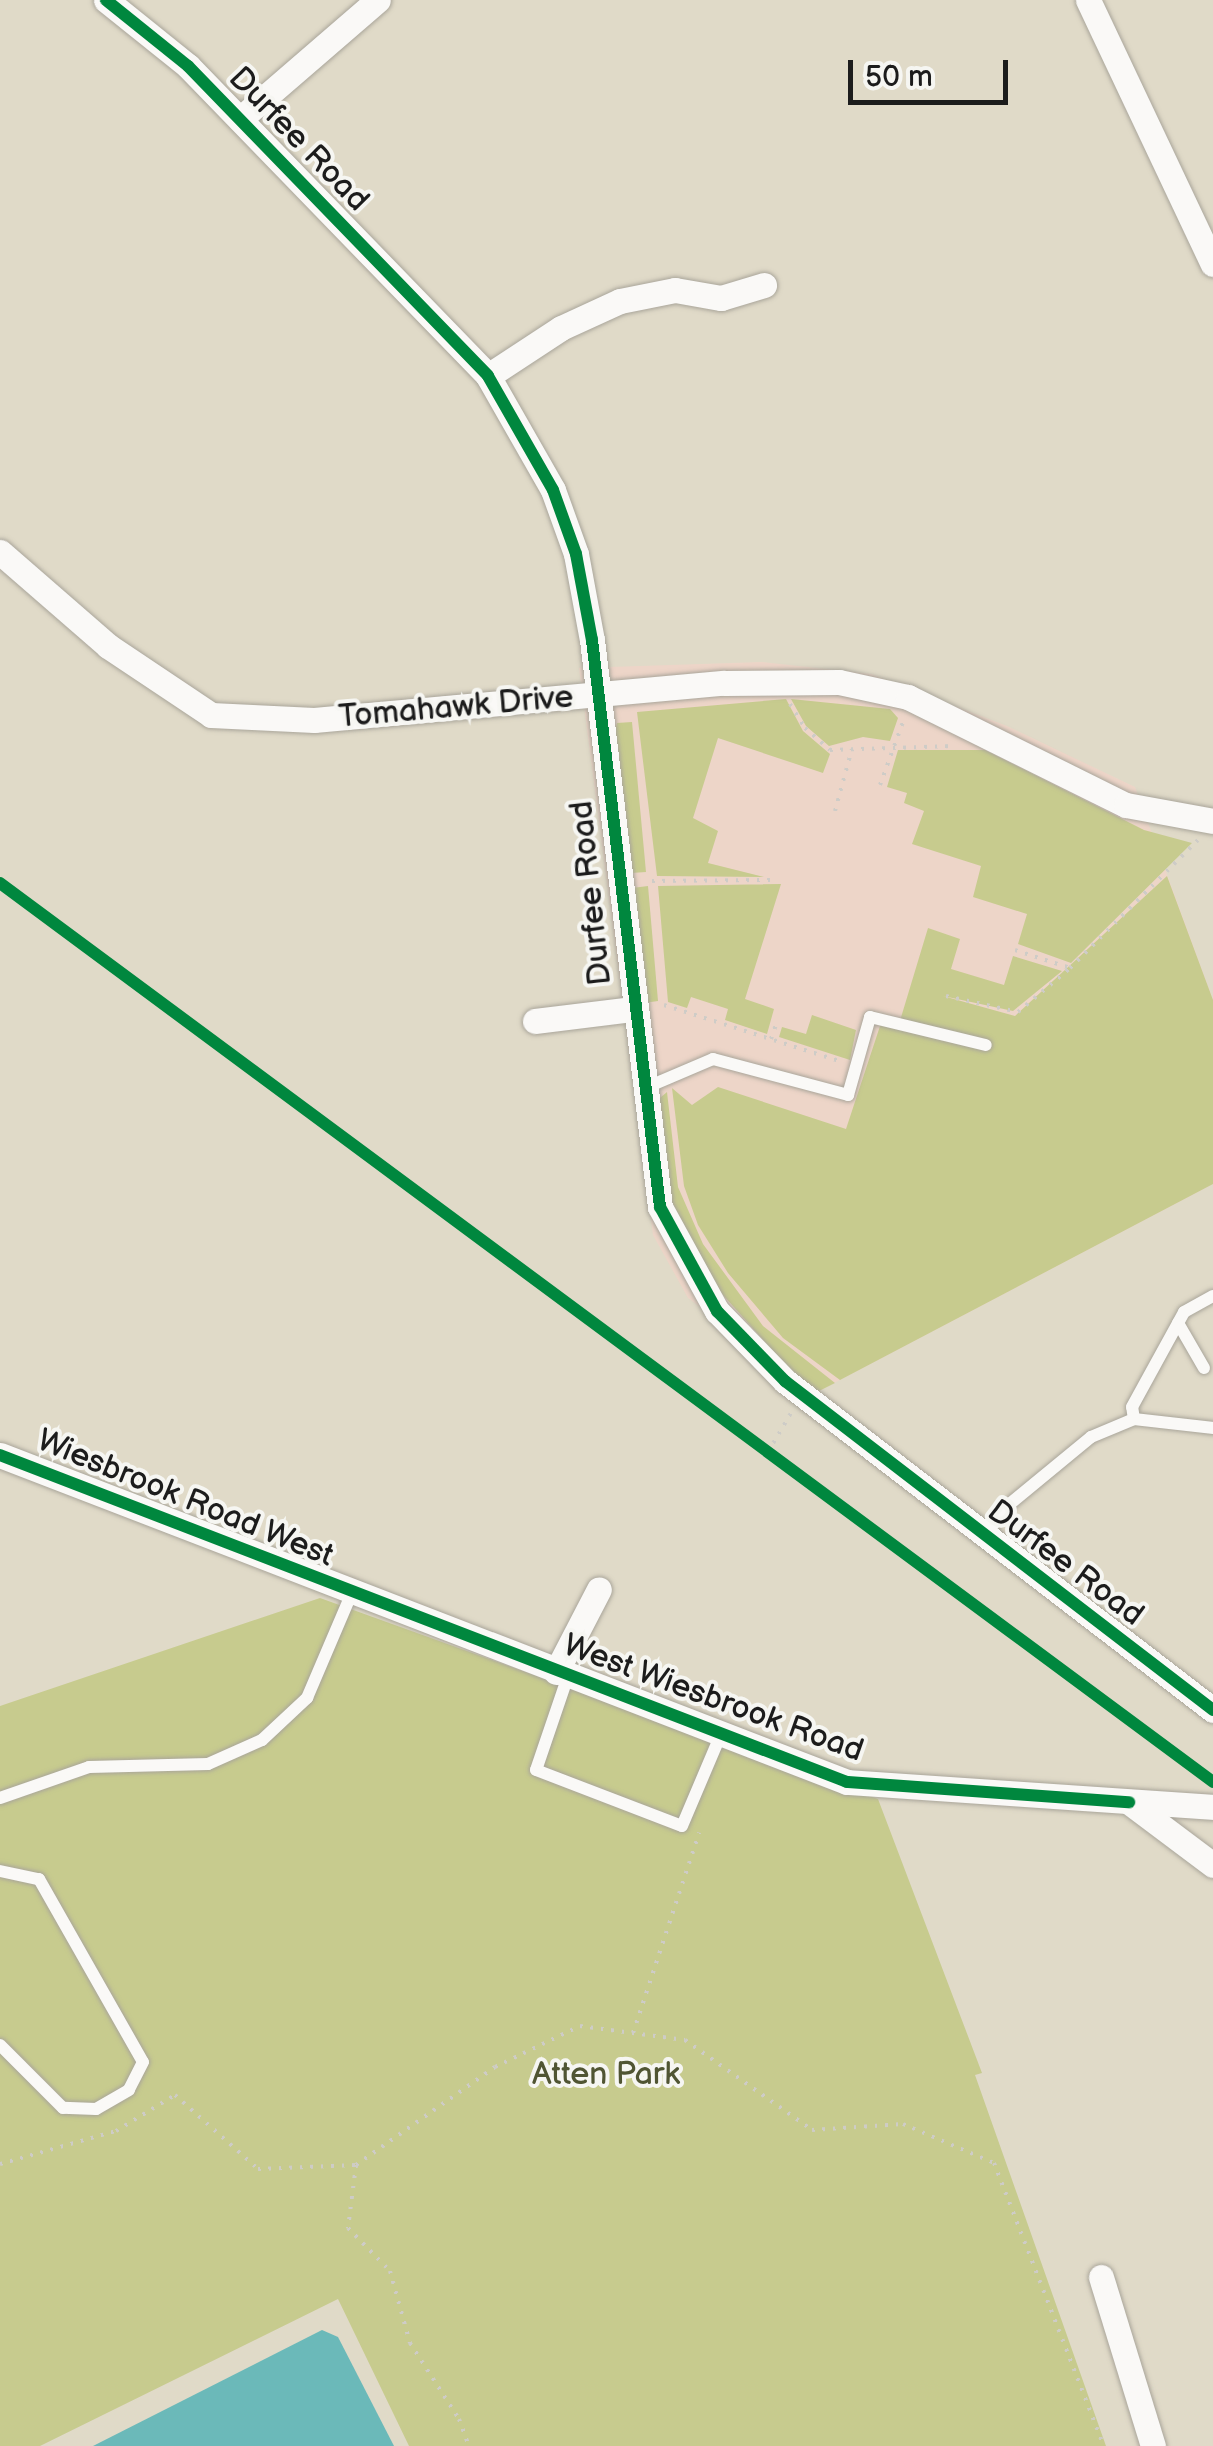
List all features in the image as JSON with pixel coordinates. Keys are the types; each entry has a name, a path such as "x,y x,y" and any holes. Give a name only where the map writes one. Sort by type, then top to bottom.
{"street":[{"name":"Durfee Road","path":"106,0 171,50 488,376 540,464 576,554 598,697 660,1207 717,1311 802,1394 984,1538 1213,1710"},
{"path":"240,119 378,0"},
{"path":"1088,0 1213,264"},
{"path":"488,376 560,328 620,301 675,290 721,298 764,285"},
{"name":"Tomahawk Drive","path":"0,552 108,646 210,715 314,720 724,683 856,686 908,697 1126,805 1180,818 1206,831"},
{"name":"Durfee Road","path":"535,1021 633,1009"},
{"name":"Wiesbrook Road West","path":"0,1455 350,1595"},
{"path":"562,1674 599,1589"},
{"name":"West Wiesbrook Road","path":"350,1595 847,1782 1213,1806"},
{"path":"1129,1802 1213,1865"},
{"path":"1102,2277 1153,2446"}],"lane":[{"path":"645,1088 712,1059 848,1095 870,1017 986,1046"},
{"path":"1134,1419 1132,1407 1178,1323 1213,1296"},
{"path":"1178,1323 1204,1368"},
{"path":"984,1538 1006,1507 1091,1437 1134,1419 1213,1428"},
{"path":"0,1798 88,1767 208,1764 262,1740 307,1698 350,1595"},
{"path":"562,1674 536,1770 682,1826 721,1734"},
{"path":"0,1871 39,1880 143,2062 129,2090 96,2109 62,2108 0,2045"}],"path":[{"path":"788,696 796,716 823,746 969,746"},
{"path":"880,784 906,712"},
{"path":"835,811 852,749"},
{"path":"946,996 1018,1012 1070,968 1206,831"},
{"path":"652,881 775,880"},
{"path":"1015,950 1070,968"},
{"path":"664,1005 856,1066"},
{"path":"772,1039 776,1022"},
{"path":"768,1452 802,1394"},
{"path":"754,1441 784,1464"},
{"path":"633,2033 703,1819"},
{"path":"0,2164 116,2130 175,2095 258,2168 356,2165 495,2067 580,2026 685,2040 812,2130 903,2124 994,2163 1104,2446"},
{"path":"356,2165 348,2228 390,2271 410,2343 460,2419 469,2446"}],"shaded area":[{"path":"762,662 871,674 1007,726 1135,787 1213,1000 1213,1184 817,1392 688,1298 653,1235 579,668"}],"green space":[{"path":"786,699 803,731 830,754 823,773 718,738 693,818 718,831 708,863 764,877 657,876 637,712"},
{"path":"791,699 890,709 898,718 890,741 863,737 829,746 806,726"},
{"path":"632,722 646,872 631,873 615,731 617,723"},
{"path":"898,750 985,750 1144,830 1192,843 1071,963 1018,944 1027,914 973,897 981,866 912,844 924,811 904,803 907,793 887,787"},
{"path":"1167,876 1213,1000 1213,1184 840,1380 783,1338 728,1273 698,1225 684,1186 672,1088 692,1105 718,1087 846,1129 882,1020 899,1024 928,928 960,939 951,969 1004,985 1013,956 1062,971 1013,1011 943,996 1015,1016"},
{"path":"781,884 745,999 774,1009 767,1034 725,1020 728,1009 691,997 687,1008 668,1002 658,886"},
{"path":"648,886 658,1001 644,1003 632,888"},
{"path":"812,1015 856,1030 850,1060 779,1037 782,1027 806,1034"},
{"path":"667,1092 678,1187 703,1244 763,1326 835,1383 817,1392 792,1372 715,1286 670,1201 654,1103"},
{"name":"Atten Park","path":"320,1598 878,1799 982,2073 975,2075 1106,2446 409,2446 338,2299 40,2446 0,2446 0,1706"}],"water":[{"path":"322,2330 338,2337 394,2446 93,2446"}],"cycle path":[{"path":"106,0 188,66 488,376 553,490 576,554 592,640 660,1207 717,1311 785,1381 1213,1710"},
{"path":"0,883 1213,1782"},
{"path":"0,1455 847,1782 1129,1802"}]}
